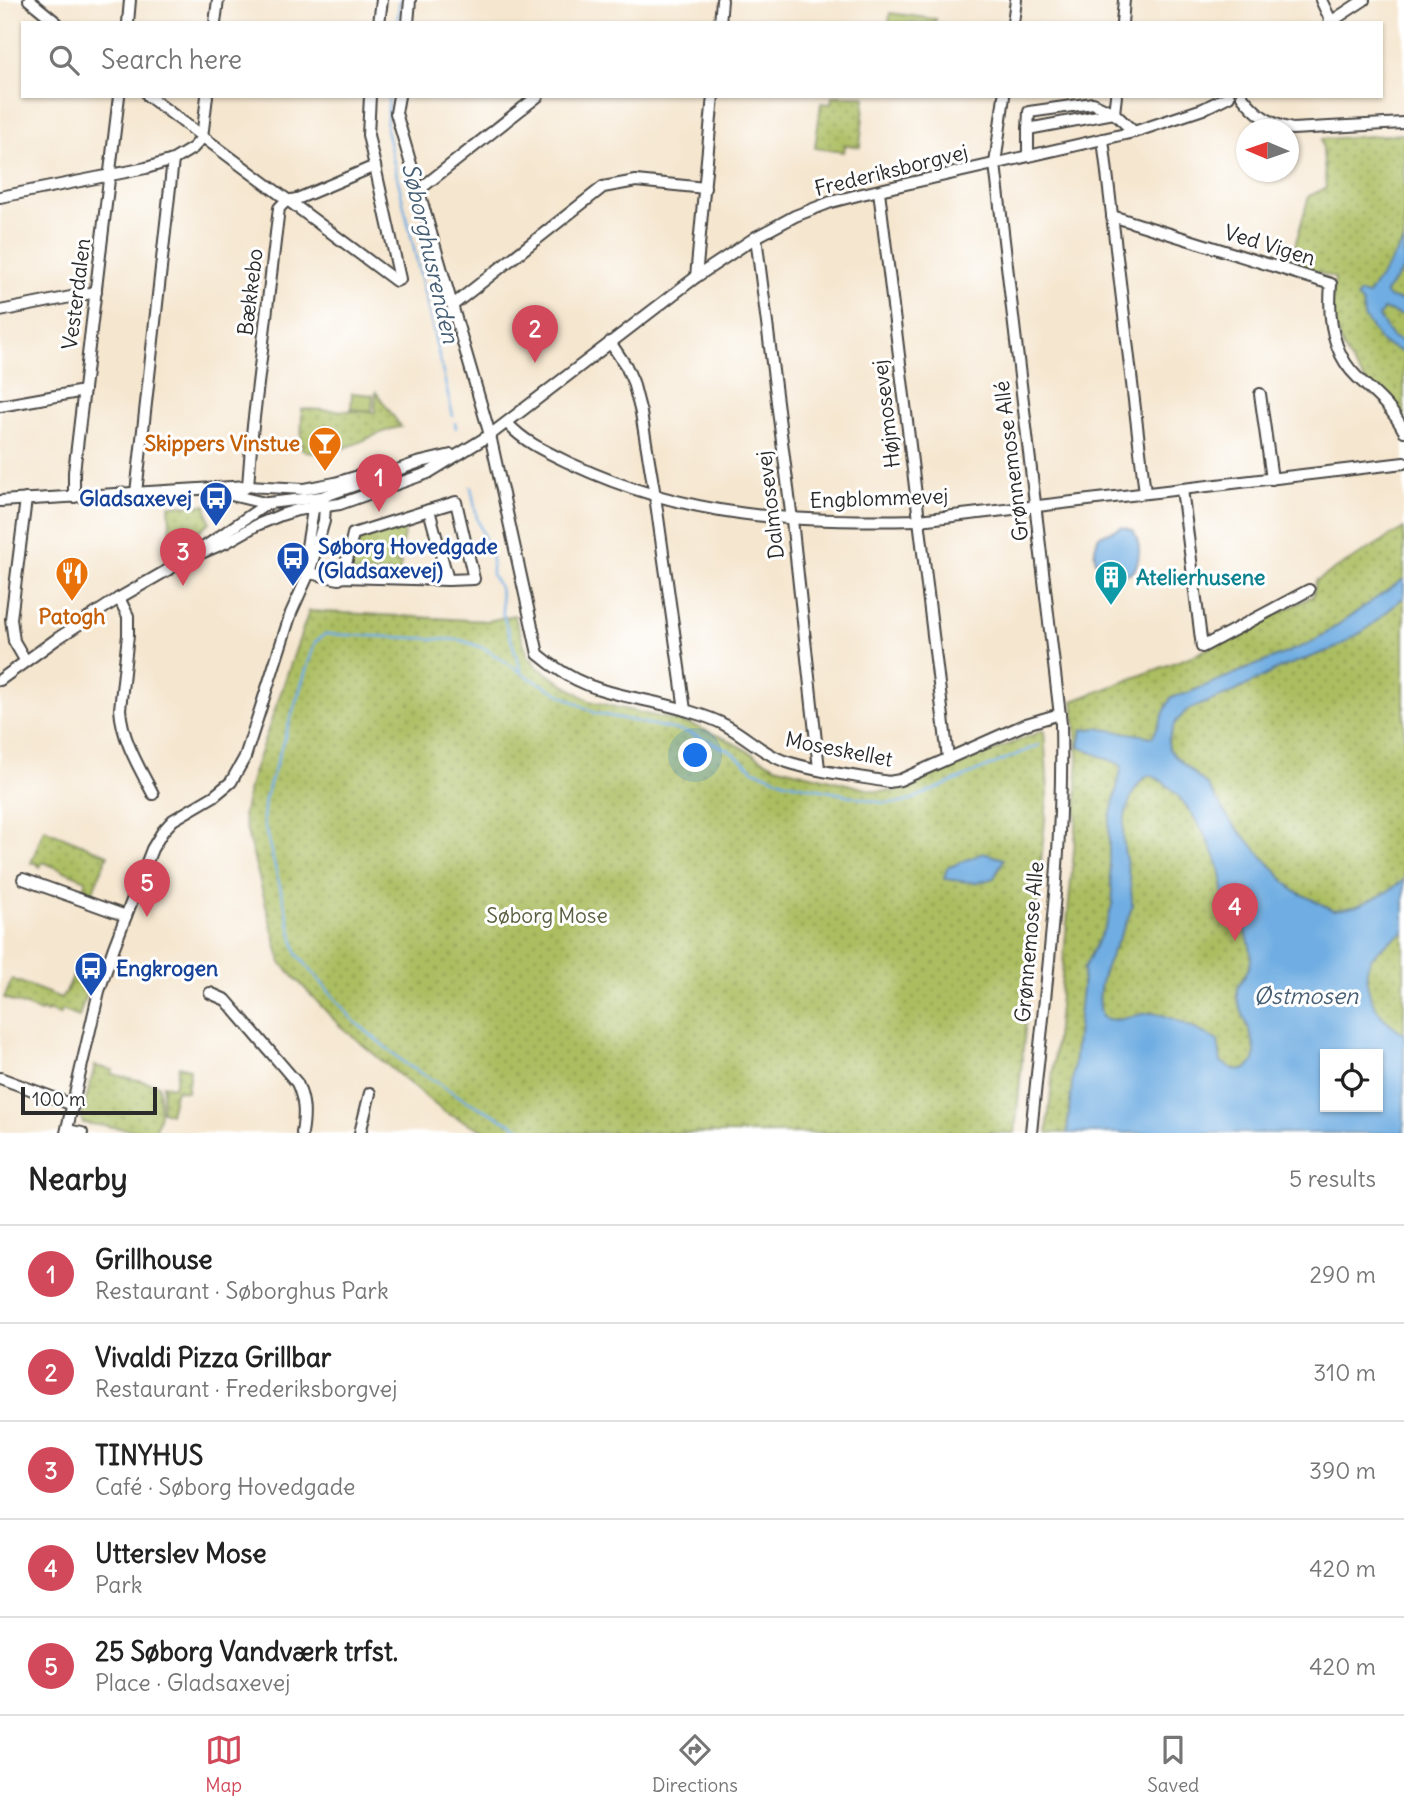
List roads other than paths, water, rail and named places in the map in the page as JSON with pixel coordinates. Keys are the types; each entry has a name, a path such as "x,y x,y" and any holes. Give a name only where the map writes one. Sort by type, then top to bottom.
{"street":[{"path":"29,0 55,21"},
{"path":"128,21 130,0"},
{"path":"215,21 218,0"},
{"path":"379,21 382,0"},
{"path":"408,21 410,0"},
{"path":"720,21 722,0"},
{"path":"1013,21 1016,0"},
{"path":"1122,21 1124,0"},
{"path":"1321,0 1330,21"},
{"path":"1332,21 1364,0"},
{"name":"Vesterdalen","path":"74,497 74,472 119,98"},
{"path":"151,98 396,281 400,279 368,135 370,98"},
{"path":"0,197 173,160 193,148 202,138 207,98"},
{"path":"398,98 396,113 490,435"},
{"path":"420,189 535,98"},
{"path":"696,277 713,98"},
{"name":"Grønnemose Allé","path":"1003,98 995,164 1060,714 1061,754"},
{"path":"1086,98 1114,113 1134,132"},
{"path":"1114,113 1116,98"},
{"name":"Frederiksborgvej","path":"268,503 296,505 366,497 428,473 507,423 696,277 756,237 795,216 831,202 1134,132 1203,109 1225,98"},
{"path":"1243,98 1262,118 1277,126 1292,129 1404,123"},
{"path":"1028,156 1029,112 1093,103"},
{"path":"1028,129 1114,113"},
{"path":"1102,139 1145,494"},
{"path":"136,494 173,160"},
{"path":"286,201 297,200 374,166"},
{"path":"453,305 603,187 636,181 705,188"},
{"name":"Højmosevej","path":"878,191 948,758"},
{"name":"Bækkebo","path":"248,486 279,208 286,201"},
{"name":"Ved Vigen","path":"1112,216 1331,284 1331,326 1340,353 1355,376 1384,401 1404,431"},
{"name":"Dalmosevej","path":"756,237 792,520 819,769"},
{"path":"0,311 96,292"},
{"path":"610,342 626,366 635,388 655,496 685,710"},
{"path":"0,406 84,391"},
{"path":"1261,394 1272,479"},
{"name":"Engblommevej","path":"507,423 520,438 532,446 594,474 655,496 725,513 792,520 919,520 1404,463"},
{"name":"Moseskellet","path":"490,435 538,654 583,685 685,710 724,724 767,753 786,761 889,782 900,780 1026,724 1060,714"},
{"name":"Frederiksborgvej","path":"318,502 406,466 461,452"},
{"name":"Frederiksborgvej","path":"264,489 321,487 382,468 406,466"},
{"path":"234,495 248,486"},
{"path":"0,501 248,486 264,489 296,505"},
{"path":"1182,489 1202,647 1310,590"},
{"path":"204,490 268,503"},
{"path":"24,660 14,641 11,620 26,499"},
{"path":"300,591 309,573 324,521 318,502"},
{"path":"82,1133 67,1132 99,991 126,916 152,849 163,831 184,812 214,796 231,782 239,770 300,591 318,502"},
{"path":"309,573 339,579 474,579 456,502 353,534 343,577"},
{"path":"0,680 24,660 119,598 187,559 268,503"},
{"name":"Frederiksborgvej","path":"187,559 227,542 296,505"},
{"path":"429,510 448,580"},
{"path":"119,598 128,616 121,722 126,740 153,794"},
{"name":"Grønnemose Alle","path":"1031,1133 1053,904 1061,754"},
{"path":"23,879 126,916"},
{"path":"210,993 226,1000 297,1083 303,1096 305,1112 302,1133"},
{"path":"0,1078 73,1105"},
{"path":"360,1133 370,1093"}],"water":[{"path":"1404,242 1404,269 1385,292 1388,297 1404,301 1404,316 1383,309 1379,317 1392,337 1404,342 1404,353 1382,343 1364,317 1362,303 1357,298 1359,293 1368,295"},
{"path":"1122,527 1133,530 1138,541 1139,555 1134,571 1117,575 1100,571 1095,554 1099,536"},
{"name":"Østmosen","path":"1404,579 1404,597 1368,628 1336,648 1280,668 1234,692 1187,710 1175,723 1168,741 1169,749 1207,785 1231,822 1293,890 1333,910 1357,906 1384,894 1404,880 1404,932 1373,956 1369,963 1367,979 1370,996 1378,1011 1404,1035 1404,1133 1067,1133 1084,968 1107,923 1113,901 1109,823 1122,765 1079,747 1082,730 1097,728 1153,737 1171,697 1185,694 1313,642","holes":["1149,775 1161,780 1183,801 1202,830 1220,870 1225,902 1241,922 1248,939 1251,960 1237,990 1237,996 1255,1052 1254,1060 1243,1070 1235,1070 1221,1062 1218,1041 1166,1016 1151,1013 1114,1020 1102,1017 1099,1002 1103,974 1132,907 1123,842 1125,815 1135,789 1142,780"]},
{"path":"983,853 1004,859 994,878 977,883 944,879 947,868"}],"waterway":[{"name":"Søborghusrenden","path":"397,21 400,0"},
{"name":"Søborghusrenden","path":"389,98 386,129 453,416"},
{"name":"Søborghusrenden","path":"455,423 456,428"},
{"name":"Søborghusrenden","path":"471,487 477,518 492,559 492,575 500,588 503,615 522,673"},
{"path":"530,1133 467,1101 406,1064 354,1021 297,954 263,820 265,799 315,642 325,634 460,640 484,648 530,678 595,713 687,732 729,750 754,770 786,782 883,803 903,803 1039,745"}],"place":[{"name":"Vivaldi Pizza Grillbar","path":"535,363"},
{"name":"Skippers Vinstue","path":"325,473"},
{"name":"Grillhouse","path":"379,512"},
{"name":"Gladsaxevej","path":"216,528"},
{"name":"TINYHUS","path":"183,586"},
{"name":"Søborg Hovedgade (Gladsaxevej)","path":"293,588"},
{"name":"Patogh","path":"72,603"},
{"name":"Atelierhusene","path":"1111,607"},
{"name":"25 Søborg Vandværk trfst.","path":"147,917"},
{"name":"Utterslev Mose","path":"1235,941"},
{"name":"Engkrogen","path":"91,998"}],"park label":[{"name":"Søborg Mose","path":"547,915"}]}
